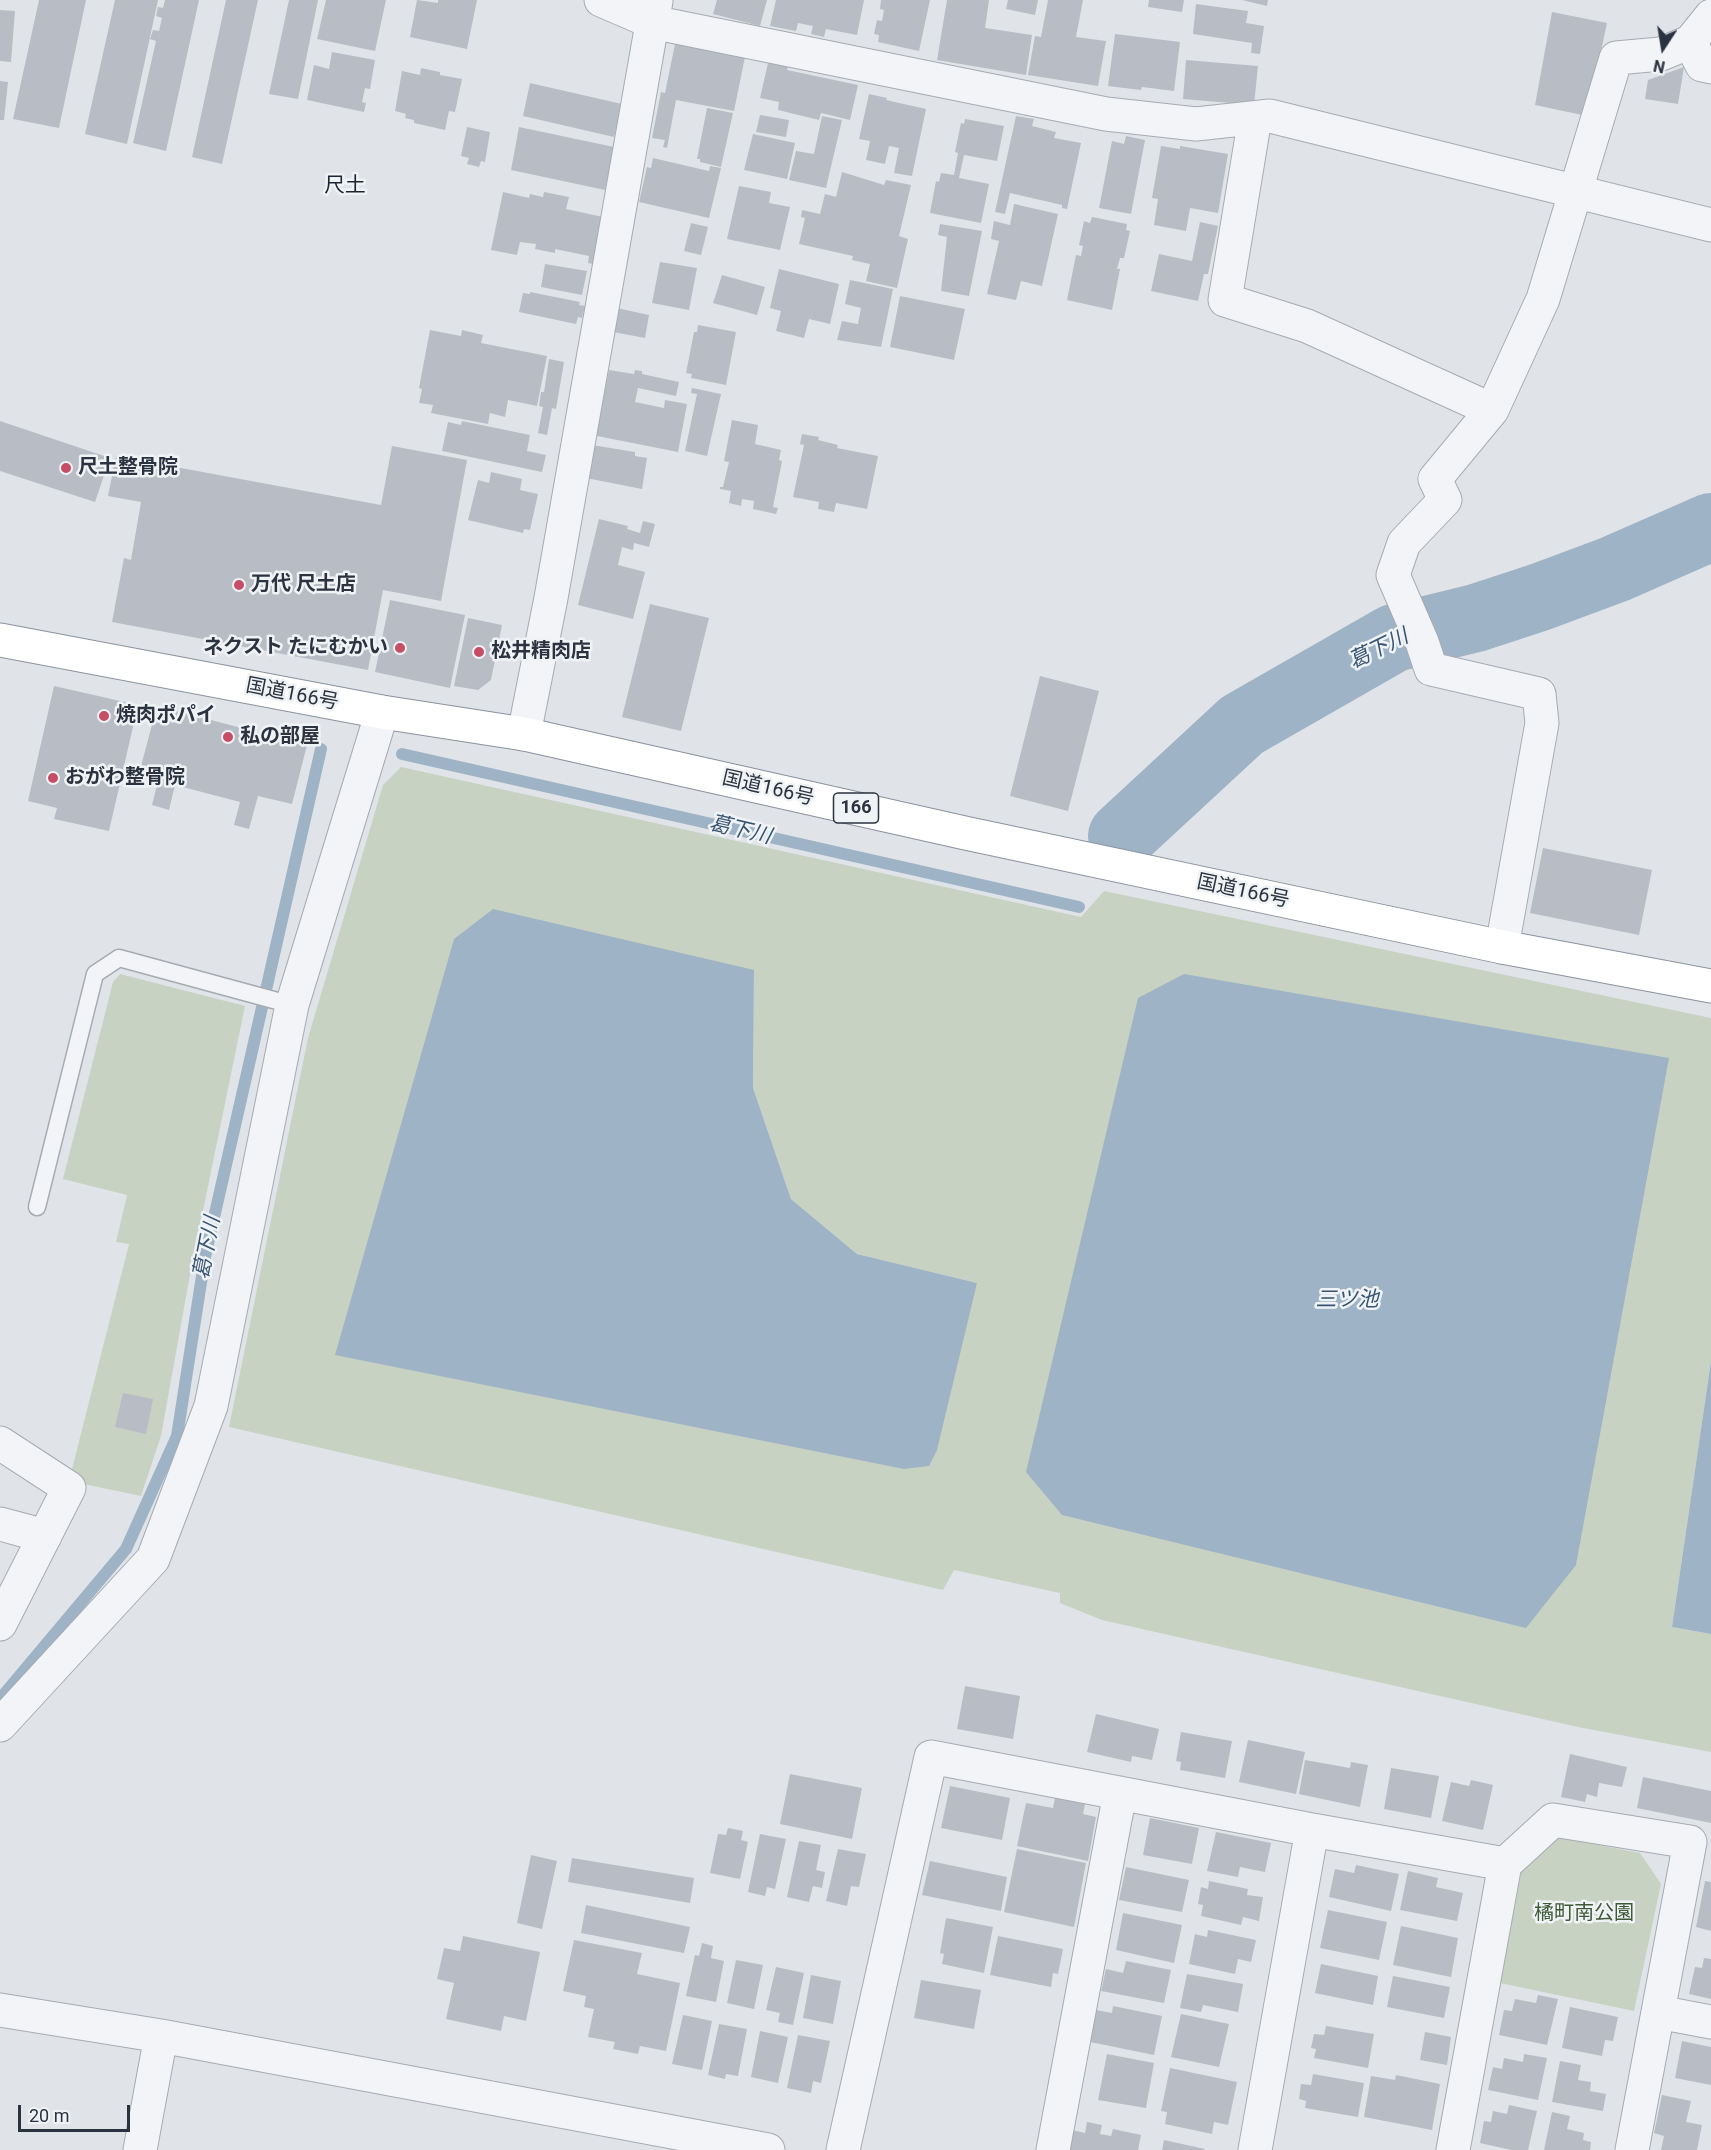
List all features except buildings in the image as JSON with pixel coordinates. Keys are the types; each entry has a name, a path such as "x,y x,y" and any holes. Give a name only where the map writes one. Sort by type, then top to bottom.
{"highway":[{"name":"国道166号","path":"0,640 382,712 524,734 965,833 1503,947 1711,986"}],"street":[{"path":"601,0 661,7 1106,114 1196,124 1270,116 1711,225"},
{"path":"524,734 661,7"},
{"path":"1503,947 1542,723 1539,694 1431,669 1393,575 1404,543 1445,500 1435,479 1492,410 1543,299 1616,58 1661,54 1690,42 1711,16"},
{"path":"1690,42 1702,65 1711,67"},
{"path":"1255,118 1225,300 1308,326 1492,410"},
{"path":"4,1716 153,1558 211,1406 292,1005 382,712"},
{"path":"0,1443 69,1488 3,1615"},
{"path":"0,1524 45,1536"},
{"path":"843,2150 931,1756 1312,1830 1505,1864"},
{"path":"1053,2150 1120,1793"},
{"path":"1454,2150 1505,1864 1553,1820 1701,1844 1658,2012 1632,2150"},
{"path":"1255,2150 1312,1830"},
{"path":"0,2010 161,2036 768,2150"},
{"path":"1658,2012 1711,2022"},
{"path":"140,2150 161,2036"}],"lane":[{"path":"38,1207 96,974 119,958 292,1005"}],"green space":[{"path":"401,767 1081,917 1104,891 1711,1018 1711,1361 1672,1627 1711,1634 1711,1752 1578,1727 1102,1620 1060,1603 1060,1593 954,1570 943,1590 229,1427 308,1038 383,785","holes":["754,970 753,1088 791,1199 857,1254 977,1283 335,1355"]},
{"path":"120,974 245,1006 191,1269 161,1436 141,1496 69,1481 129,1244 116,1242 127,1195 63,1179 113,982"},
{"name":"橘町南公園","path":"1557,1837 1640,1853 1661,1884 1634,2011 1500,1983 1524,1858"}],"water":[{"path":"493,909 754,970 753,1088 791,1199 857,1254 977,1283 937,1450 929,1466 904,1469 335,1355 454,939"},
{"name":"三ツ池","path":"1184,974 1669,1058 1576,1565 1526,1628 1062,1515 1026,1472 1138,998"},
{"path":"1711,1361 1711,1634 1672,1627"}],"waterway":[{"name":"葛下川","path":"1122,836 1242,725 1394,638 1476,618 1540,597 1615,569 1711,527"},
{"name":"葛下川","path":"0,1699 126,1549 177,1436 205,1257 321,749"},
{"name":"葛下川","path":"402,754 1079,907"}],"place":[{"name":"尺土整骨院","path":"66,468"},
{"name":"万代 尺土店","path":"239,585"},
{"name":"ネクスト たにむかい","path":"400,648"},
{"name":"松井精肉店","path":"479,652"},
{"name":"焼肉ポパイ","path":"104,716"},
{"name":"私の部屋","path":"228,737"},
{"name":"おがわ整骨院","path":"53,778"}],"district":[{"name":"尺土","path":"345,187"}]}
